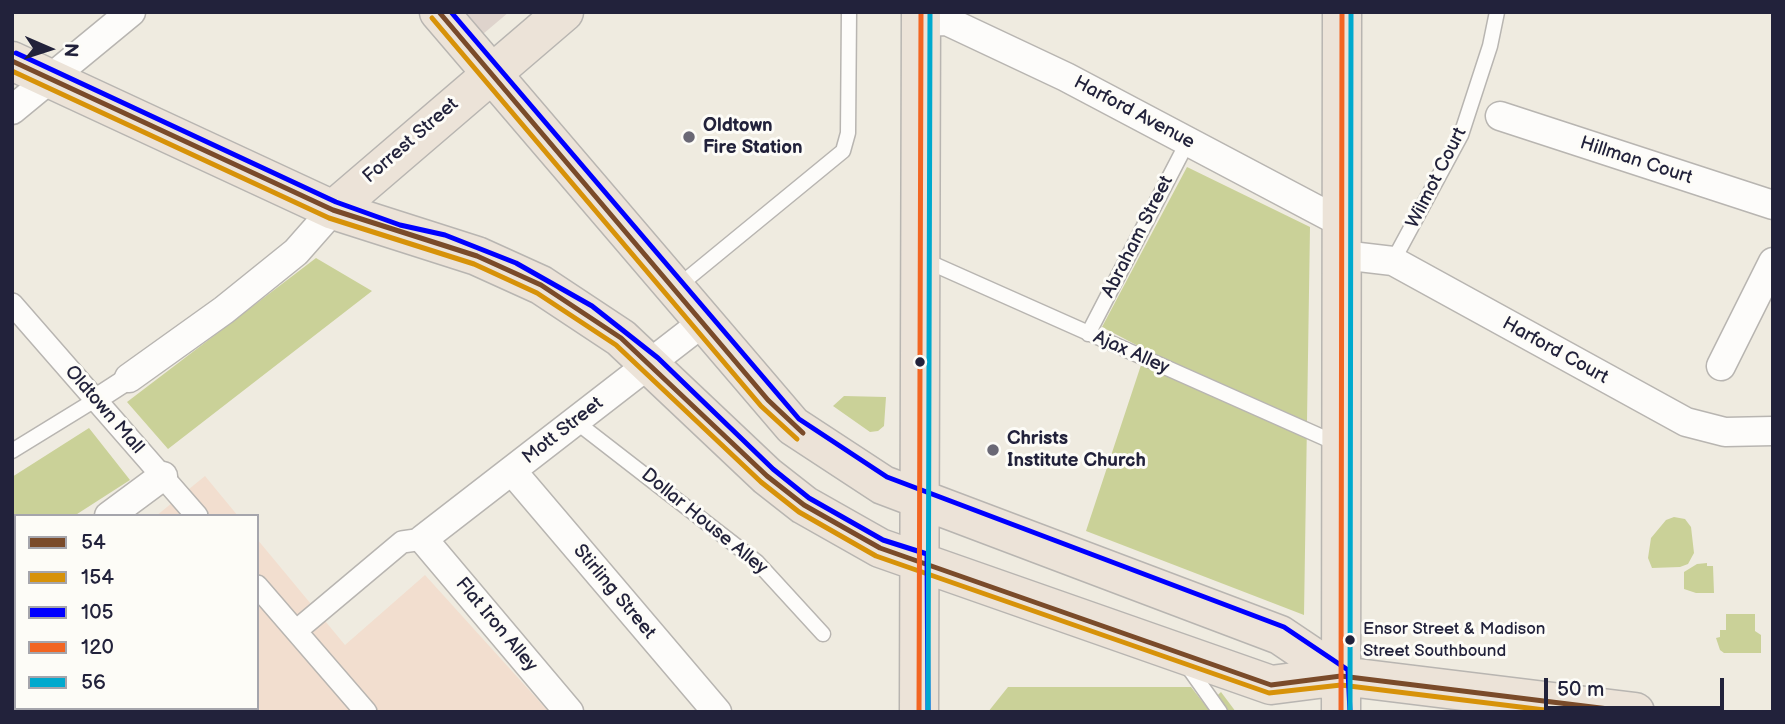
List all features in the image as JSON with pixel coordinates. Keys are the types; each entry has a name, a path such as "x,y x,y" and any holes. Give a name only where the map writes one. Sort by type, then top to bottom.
{"main road":[{"path":"439,12 702,323 793,426 874,480 920,501 1280,635 1341,694"},
{"name":"Forrest Street","path":"333,210 564,12"},
{"path":"1341,694 1342,12"},
{"path":"919,712 921,17"},
{"path":"12,61 333,210 398,233 442,243 513,271 587,313 652,364 767,476 804,505 880,548 1271,685 1341,694 1635,712"}],"street":[{"path":"12,110 131,12"},
{"name":"Harford Avenue","path":"921,17 947,21 1066,77 1188,141 1342,239"},
{"name":"Hillman Court","path":"1500,116 1773,205"},
{"name":"Forrest Street","path":"95,400 224,310 296,252 333,210"},
{"name":"Harford Court","path":"1342,239 1393,261 1686,422 1725,432 1773,430"},
{"path":"1721,366 1773,262"},
{"name":"Oldtown Mall","path":"12,304 195,514"},
{"name":"Mott Street","path":"424,539 702,323"},
{"name":"Stirling Street","path":"512,471 717,712"},
{"path":"112,514 163,476"},
{"path":"296,631 402,542 424,539"},
{"name":"Flat Iron Alley","path":"424,539 569,712"},
{"path":"259,588 366,712"}],"lane":[{"path":"674,289 843,151 848,133 849,12"},
{"name":"Wilmot Court","path":"1393,261 1461,135 1490,46 1497,12"},
{"name":"Abraham Street","path":"1088,334 1188,141"},
{"name":"Ajax Alley","path":"920,258 1341,446"},
{"path":"12,451 95,400"},
{"name":"Dollar House Alley","path":"575,421 757,562 823,634"},
{"path":"1178,651 1220,712"}],"shaded area":[{"path":"465,12 509,12 483,34"},
{"path":"205,476 236,514 158,514"},
{"path":"259,541 345,645 425,575 549,712 170,710 259,710"}],"green space":[{"path":"1187,167 1310,227 1304,615 1086,531 1146,350 1102,327"},
{"path":"316,258 372,291 168,449 127,402"},
{"path":"844,396 886,397 884,426 878,431 870,432 833,406"},
{"path":"89,428 130,480 77,514 14,514 12,556 12,477"},
{"path":"1674,517 1685,519 1691,527 1694,553 1688,564 1680,567 1652,568 1648,558 1651,538 1666,520"},
{"path":"1707,563 1707,566 1713,566 1714,593 1696,593 1684,589 1684,572 1697,564"},
{"path":"1726,614 1755,614 1755,631 1761,635 1761,653 1724,653 1720,650 1716,638 1720,637 1720,630 1726,630"},
{"path":"1008,687 1191,687 1206,706 1221,692 1236,712 988,712"}],"transit line":[{"name":"54","path":"439,12 768,400 803,433"},
{"name":"105","path":"451,12 799,419 887,477 1284,627 1348,670 1350,712"},
{"name":"120","path":"919,712 921,12"},
{"name":"56","path":"928,712 930,12"},
{"name":"120","path":"1341,712 1342,12"},
{"name":"56","path":"1350,712 1351,12"},
{"name":"154","path":"432,18 761,406 797,439"},
{"name":"105","path":"16,53 336,202 400,225 445,235 516,263 592,306 658,358 773,469 809,498 883,540 927,554 928,712"},
{"name":"54","path":"12,61 333,210 477,256 541,285 621,338 767,476 804,505 880,548 1271,685 1341,676 1633,712"},
{"name":"154","path":"12,71 329,218 474,264 537,293 616,345 761,482 799,512 876,556 1269,693 1341,685 1561,712"}],"place":[{"name":"Oldtown Fire Station","path":"689,137"},
{"name":"Christs Institute Church","path":"993,450"},
{"name":"Ensor Street & Madison Street Southbound","path":"1350,640"}]}
